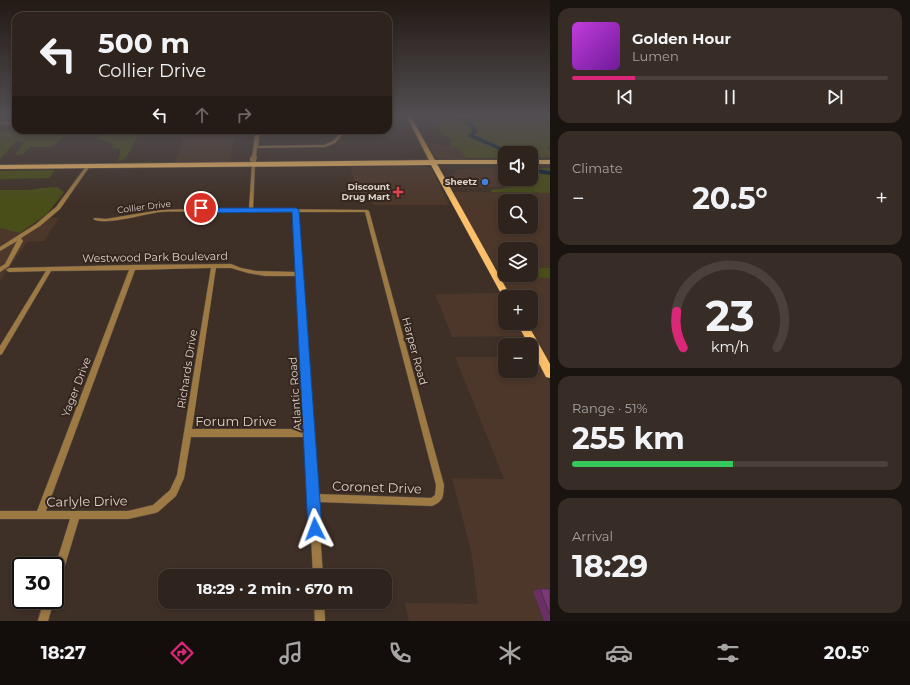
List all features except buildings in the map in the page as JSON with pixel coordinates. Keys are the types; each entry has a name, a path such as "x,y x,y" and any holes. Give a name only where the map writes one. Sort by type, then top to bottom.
{"main road":[{"path":"0,167 254,161 498,162"},
{"path":"433,162 503,290"},
{"path":"538,162 550,162"},
{"path":"526,330 550,374"}],"street":[{"path":"251,210 256,147 325,146"},
{"path":"423,146 433,162"},
{"path":"0,249 38,225 58,208 88,166"},
{"name":"Atlantic Road","path":"296,210 318,569"},
{"name":"Collier Drive","path":"95,219 106,220 160,211 367,211"},
{"name":"Harper Road","path":"367,211 440,485 439,497"},
{"path":"0,270 7,265 18,246 20,242 18,238"},
{"path":"7,245 18,246"},
{"name":"Richards Drive","path":"181,475 214,266"},
{"name":"Westwood Park Boulevard","path":"9,270 231,266 245,272 258,274 300,274"},
{"name":"Yager Drive","path":"40,515 133,267"},
{"path":"0,352 50,269"},
{"name":"Forum Drive","path":"187,433 309,433"},
{"name":"Carlyle Drive","path":"0,515 128,515 155,509 173,493 181,475"},
{"name":"Coronet Drive","path":"313,498 432,502 439,497"},
{"path":"63,557 76,515"},
{"path":"43,621 46,609"},
{"path":"319,609 320,621"}],"shaded area":[{"path":"181,146 233,146 230,163 174,164"},
{"path":"429,146 457,147 467,160 437,158"},
{"path":"423,165 431,168 449,205 374,205 357,188 350,167"},
{"path":"494,168 498,172 498,186 507,186 461,188 452,176 458,169"},
{"path":"453,192 550,193 550,268 538,267 538,242 498,242 498,267 494,267"},
{"path":"48,218 59,218 44,241 27,242 0,281 0,228 26,234"},
{"path":"538,278 550,278 550,368 538,346 538,338 534,338 530,330 538,330 538,290 507,290 503,282 538,282"},
{"path":"498,293 498,330 522,330 525,336 452,337 435,294"},
{"path":"455,357 498,357 498,378 538,378 538,362 550,383 550,621 409,621 405,603 478,604 471,551 452,478 504,479"}],"green space":[{"path":"0,146 12,146 0,159"},
{"path":"21,146 52,146 30,147 23,154 15,155"},
{"path":"112,146 132,146 127,156 121,161 118,161 120,149 110,148"},
{"path":"450,146 550,146 547,147 550,151 550,157 538,158 538,146 498,146 498,158 466,158 457,147"},
{"path":"550,168 550,193 492,192 490,190 517,186 538,186 538,169"},
{"path":"55,170 49,178 0,179 0,171"},
{"path":"57,187 64,192 47,214 20,233 0,228 0,190 30,190"},
{"path":"538,267 550,268 550,278 538,278"}],"waterway":[{"path":"538,171 550,173"}],"place":[{"name":"Sheetz","path":"485,182"},
{"name":"Discount Drug Mart","path":"398,192"}],"route":[{"path":"201,208 202,210 296,210 315,529"}]}
